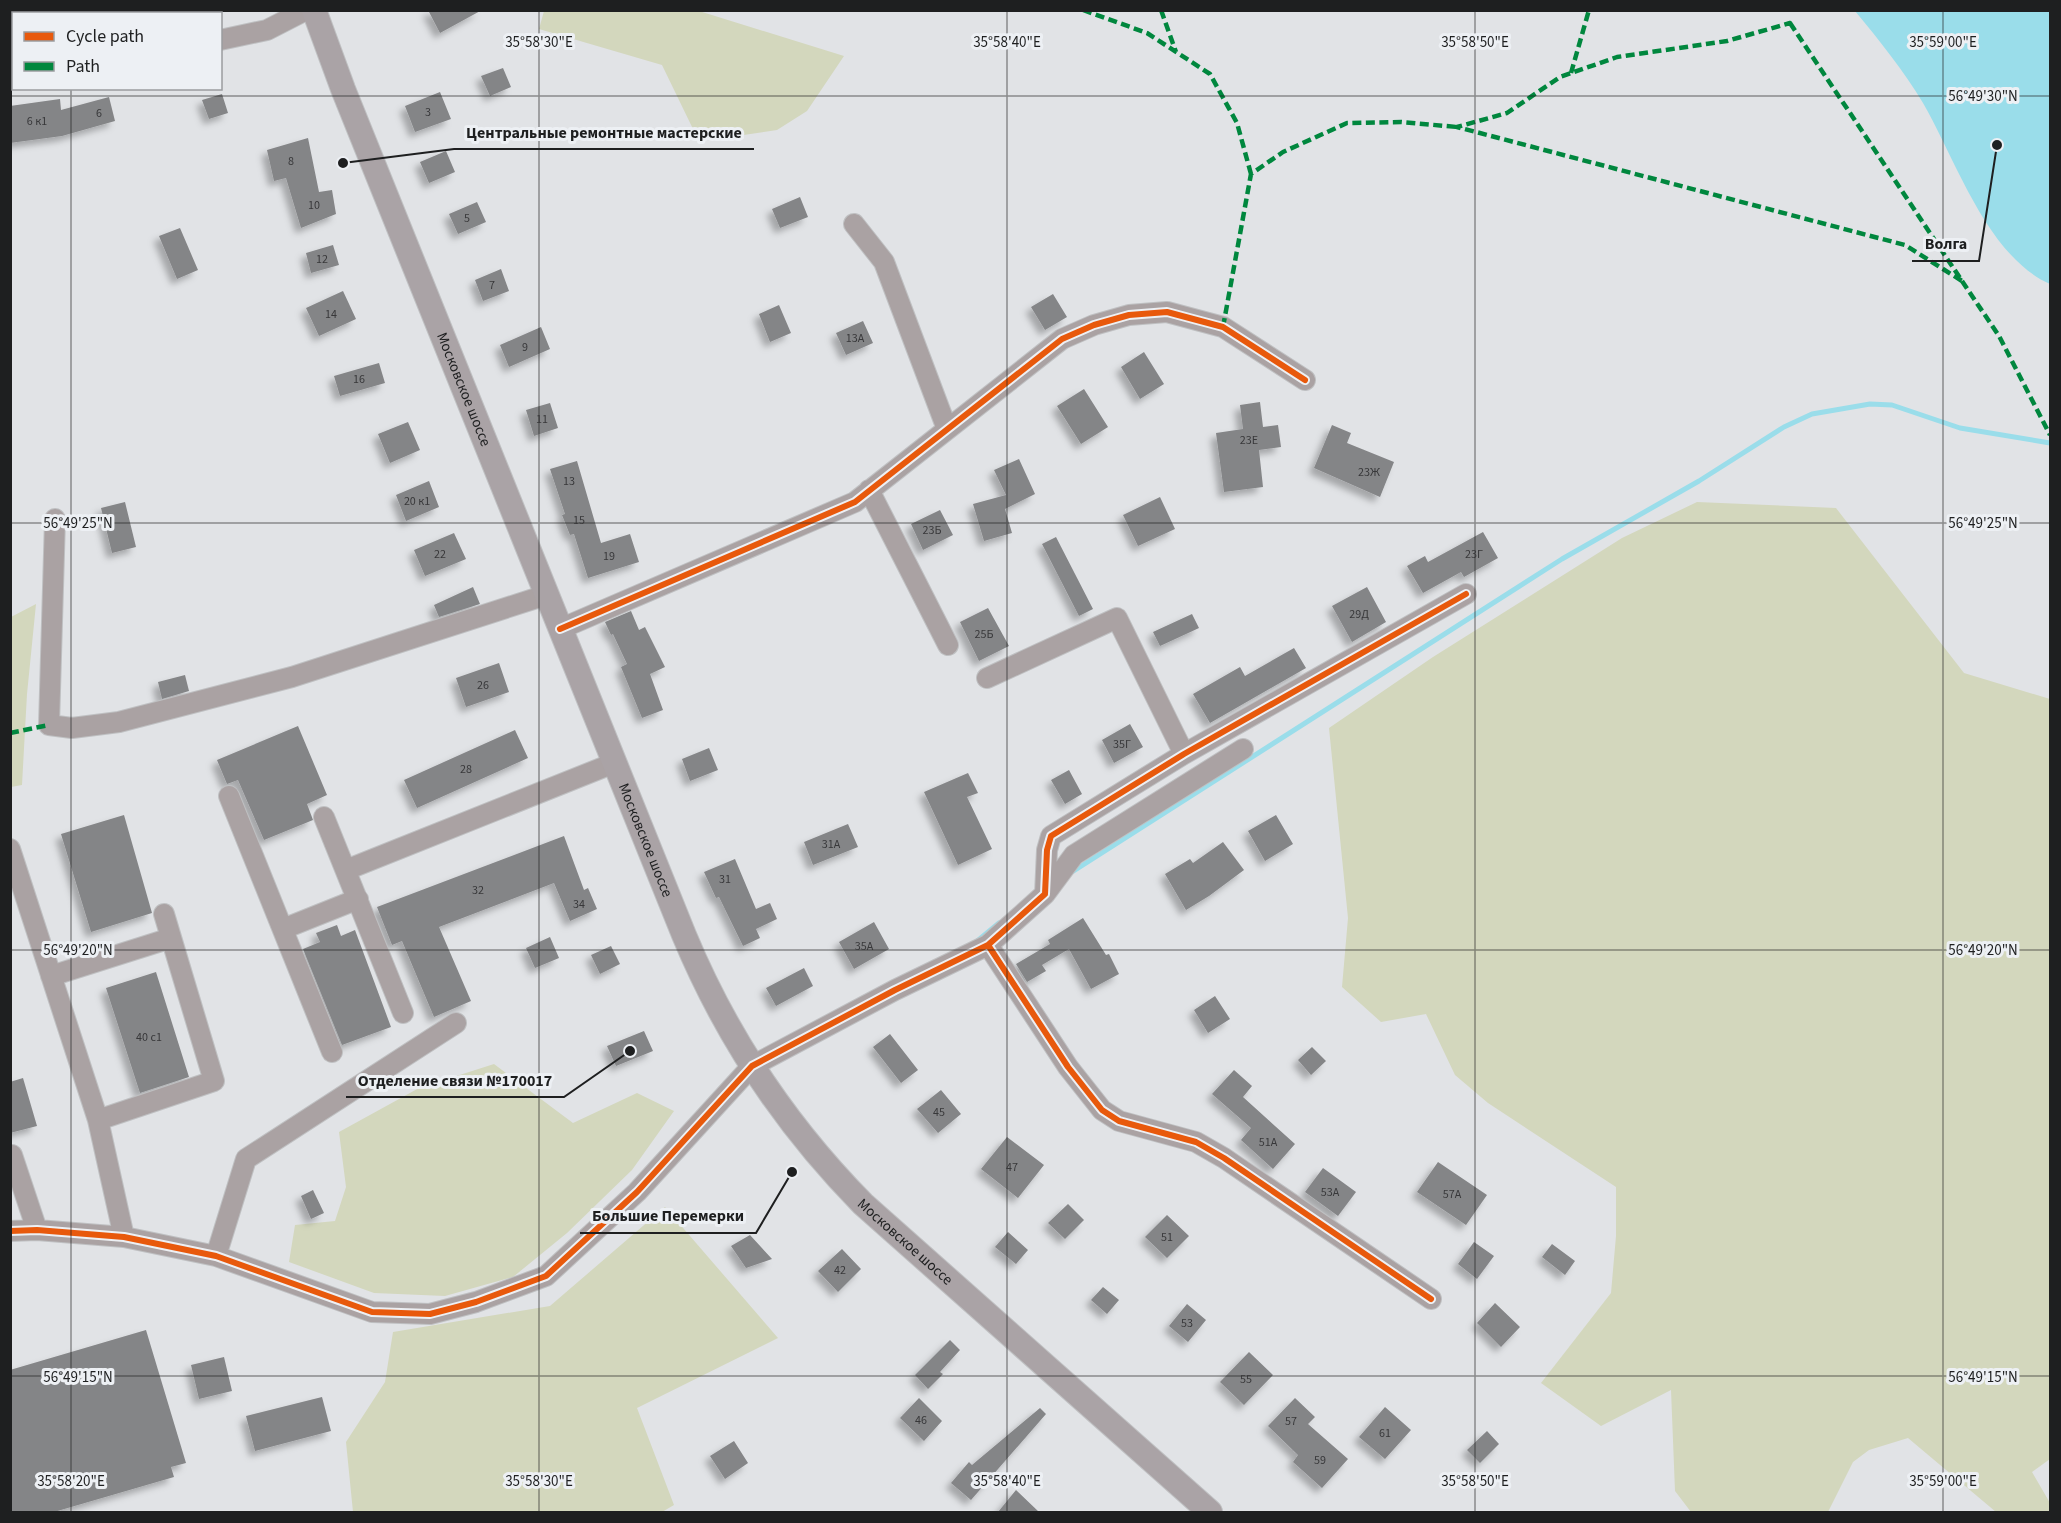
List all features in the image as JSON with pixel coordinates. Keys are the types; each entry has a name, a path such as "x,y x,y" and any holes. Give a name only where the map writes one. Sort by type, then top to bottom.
{"main road":[{"name":"Московское шоссе","path":"314,10 343,89 694,961 752,1066 818,1156 879,1221 1210,1512"}],"street":[{"path":"222,40 267,30 306,10"},
{"path":"854,224 884,262 947,429"},
{"path":"560,629 855,502 1062,339 1094,325 1129,315 1167,312 1223,327 1305,380"},
{"path":"869,490 948,645"},
{"path":"55,519 49,725 72,728 119,722 292,677 546,595"},
{"path":"1045,894 1047,850 1051,836 1184,754 1466,594"},
{"path":"987,678 1117,618 1184,754"},
{"path":"10,1231 37,1230 124,1237 216,1256 372,1312 430,1314 476,1302 546,1276 637,1192 752,1066 896,990 988,945 1045,894 1074,855 1243,749"},
{"path":"346,870 614,763"},
{"path":"229,796 332,1052"},
{"path":"324,817 404,1013"},
{"path":"10,849 98,1120 124,1237"},
{"path":"283,929 358,899"},
{"path":"98,1120 214,1081 164,914"},
{"path":"51,976 171,938"},
{"path":"988,945 1068,1067 1102,1110 1119,1122 1196,1142 1224,1158 1431,1299"},
{"path":"216,1256 246,1159 456,1023"},
{"path":"12,1155 37,1230"}],"green space":[{"path":"544,11 699,11 844,56 807,111 777,130 730,137 693,129 662,65 539,29"},
{"path":"1697,502 1836,508 1964,673 2050,699 2050,1459 2032,1472 2050,1503 2050,1512 1996,1512 1908,1438 1869,1450 1853,1462 1828,1512 1691,1512 1675,1491 1671,1390 1601,1426 1541,1383 1611,1293 1616,1236 1616,1187 1488,1103 1455,1075 1426,1014 1381,1022 1342,987 1348,918 1329,728 1433,657 1622,538"},
{"path":"36,604 27,694 22,785 11,787 11,617"},
{"path":"494,1064 573,1123 637,1093 674,1111 632,1170 567,1233 513,1277 445,1296 374,1293 289,1262 295,1225 335,1221 346,1187 339,1132 419,1088"},
{"path":"665,1207 778,1338 637,1408 674,1505 662,1512 353,1512 346,1442 385,1382 393,1332 550,1306"}],"water":[{"path":"1855,11 2050,11 2050,284 2028,271 2008,252 1991,229 1975,204 1916,91"}],"building":[{"path":"428,10 482,10 440,33"},
{"path":"503,68 511,87 490,96 481,76"},
{"path":"440,92 451,119 415,132 405,106"},
{"path":"222,94 228,113 209,119 202,100"},
{"path":"109,97 115,121 62,136 10,143 10,106 60,99 61,110"},
{"path":"308,138 319,192 332,190 336,214 301,228 286,178 274,181 267,150"},
{"path":"446,151 455,172 429,183 420,162"},
{"path":"800,197 808,217 780,228 772,209"},
{"path":"477,202 486,222 458,234 449,214"},
{"path":"180,228 198,270 177,279 159,236"},
{"path":"333,245 339,265 311,273 306,253"},
{"path":"501,269 509,291 483,301 475,280"},
{"path":"343,291 356,319 319,336 306,308"},
{"path":"1053,294 1067,317 1045,330 1031,307"},
{"path":"779,305 791,333 770,342 759,314"},
{"path":"863,321 873,343 846,355 836,333"},
{"path":"541,327 550,349 509,367 500,345"},
{"path":"1144,352 1164,384 1140,399 1121,367"},
{"path":"379,363 385,383 340,396 334,376"},
{"path":"1084,389 1108,427 1081,444 1057,406"},
{"path":"1260,402 1263,427 1278,425 1281,447 1259,450 1263,487 1224,492 1216,433 1243,429 1240,405"},
{"path":"550,403 558,428 534,436 526,410"},
{"path":"408,422 420,450 390,463 378,434"},
{"path":"1332,425 1351,433 1347,443 1394,462 1380,497 1314,468"},
{"path":"1019,459 1035,494 1005,509 1012,533 984,541 973,504 1006,495 994,470"},
{"path":"577,461 601,543 630,534 639,562 588,578 574,534 570,535 562,515 565,514 550,469"},
{"path":"429,481 439,507 406,521 396,495"},
{"path":"1160,497 1175,529 1138,546 1123,515"},
{"path":"125,502 136,547 112,553 101,508"},
{"path":"940,510 953,535 923,550 911,524"},
{"path":"1483,532 1498,558 1464,577 1461,572 1423,593 1407,566 1425,556 1428,562"},
{"path":"454,533 466,559 425,576 414,550"},
{"path":"1056,537 1093,609 1079,616 1042,544"},
{"path":"473,587 480,604 439,617 434,605"},
{"path":"1367,587 1386,622 1352,642 1332,606"},
{"path":"988,608 1009,646 979,661 960,622"},
{"path":"631,611 639,630 645,627 665,667 650,674 663,710 642,718 621,667 627,664 605,622"},
{"path":"1192,614 1199,628 1160,646 1153,632"},
{"path":"1294,648 1306,668 1210,723 1193,694 1240,667 1245,676"},
{"path":"499,663 509,692 466,707 456,678"},
{"path":"185,675 189,691 162,699 158,682"},
{"path":"1130,724 1143,747 1114,763 1102,740"},
{"path":"298,726 327,795 307,804 313,820 264,840 238,780 227,784 217,760"},
{"path":"515,730 528,758 417,808 404,780"},
{"path":"709,748 718,770 690,781 682,759"},
{"path":"1069,770 1082,794 1065,804 1051,780"},
{"path":"968,773 978,793 967,797 992,849 958,865 924,792"},
{"path":"124,815 152,913 91,932 61,834"},
{"path":"1276,815 1293,844 1265,861 1248,831"},
{"path":"848,824 858,847 813,865 804,842"},
{"path":"564,836 584,890 588,888 597,909 570,921 554,883 439,927 471,1001 434,1017 402,941 392,945 377,907"},
{"path":"1223,842 1244,870 1186,910 1165,874 1190,859 1193,863"},
{"path":"735,859 756,909 770,903 777,919 756,929 760,938 743,946 704,872"},
{"path":"1083,918 1106,955 1109,954 1119,974 1091,989 1069,949 1042,965 1046,971 1027,982 1016,964 1050,944 1048,940"},
{"path":"874,922 889,949 854,969 839,942"},
{"path":"337,925 341,936 355,930 391,1027 342,1045 303,949 320,942 316,933"},
{"path":"550,937 559,958 535,968 526,948"},
{"path":"611,946 620,964 600,974 591,955"},
{"path":"804,968 813,986 776,1006 766,988"},
{"path":"156,972 189,1077 140,1093 106,988"},
{"path":"1215,996 1230,1019 1208,1033 1194,1010"},
{"path":"644,1031 653,1051 616,1066 607,1046"},
{"path":"890,1034 918,1070 901,1083 873,1047"},
{"path":"1312,1047 1326,1061 1311,1075 1298,1060"},
{"path":"1234,1070 1252,1086 1243,1097 1295,1144 1273,1169 1241,1140 1251,1128 1212,1094"},
{"path":"23,1078 37,1126 10,1133 10,1082"},
{"path":"941,1090 961,1114 938,1133 917,1109"},
{"path":"1007,1137 1044,1165 1018,1198 981,1169"},
{"path":"1438,1162 1487,1195 1466,1225 1417,1192"},
{"path":"1323,1168 1356,1192 1338,1216 1305,1192"},
{"path":"313,1190 324,1213 311,1219 301,1196"},
{"path":"1068,1204 1084,1220 1065,1239 1048,1223"},
{"path":"1167,1215 1189,1236 1167,1258 1145,1237"},
{"path":"1008,1232 1028,1250 1016,1264 995,1247"},
{"path":"750,1235 772,1259 746,1268 731,1246"},
{"path":"1474,1242 1494,1256 1477,1279 1458,1264"},
{"path":"1552,1244 1575,1261 1565,1275 1542,1257"},
{"path":"842,1249 861,1269 838,1292 818,1271"},
{"path":"1103,1287 1119,1300 1107,1314 1091,1300"},
{"path":"1495,1303 1520,1327 1501,1347 1477,1323"},
{"path":"1187,1304 1206,1320 1188,1342 1169,1326"},
{"path":"146,1330 186,1463 171,1467 174,1477 54,1512 10,1512 10,1370"},
{"path":"950,1340 960,1350 940,1372 943,1374 928,1389 915,1375"},
{"path":"1249,1352 1273,1375 1244,1405 1220,1382"},
{"path":"224,1357 232,1391 199,1399 191,1365"},
{"path":"322,1397 331,1431 255,1451 246,1416"},
{"path":"919,1398 942,1421 924,1441 900,1418"},
{"path":"1295,1398 1315,1417 1308,1424 1348,1459 1322,1488 1293,1462 1298,1455 1268,1426"},
{"path":"1385,1407 1411,1430 1385,1459 1359,1437"},
{"path":"1040,1408 1046,1414 971,1500 951,1483 969,1462 972,1465"},
{"path":"1487,1431 1499,1444 1480,1463 1467,1450"},
{"path":"734,1441 748,1463 725,1479 710,1456"},
{"path":"1016,1490 1039,1512 998,1512"}],"waterway":[{"path":"1072,872 1562,559 1699,481 1784,427 1812,414 1870,404 1892,405 1960,428 2050,443"},
{"path":"976,942 999,923"}],"marked path":[{"path":"1083,10 1147,33 1210,74 1237,123 1251,174"},
{"path":"1161,10 1176,52"},
{"path":"1571,73 1589,10"},
{"path":"1790,23 1962,281 1905,245 1457,127 1507,113 1560,77 1617,57 1727,41 1790,23"},
{"path":"1223,327 1251,174 1283,152 1347,123 1401,122 1457,127"},
{"path":"1962,281 1999,336 2050,435"},
{"path":"10,733 49,725"}],"cycle path":[{"path":"560,629 855,502 1062,339 1094,325 1129,315 1167,312 1223,327 1305,380"},
{"path":"10,1231 37,1230 124,1237 216,1256 372,1312 430,1314 476,1302 546,1276 637,1192 752,1066 895,990 988,945 1045,894 1047,850 1051,836 1184,754 1466,594"},
{"path":"988,945 1068,1067 1102,1110 1119,1121 1196,1142 1224,1158 1431,1299"}],"place":[{"name":"Волга","path":"1997,145"},
{"name":"Центральные ремонтные мастерские","path":"343,163"},
{"name":"Отделение связи №170017","path":"630,1051"},
{"name":"Большие Перемерки","path":"792,1172"}]}
